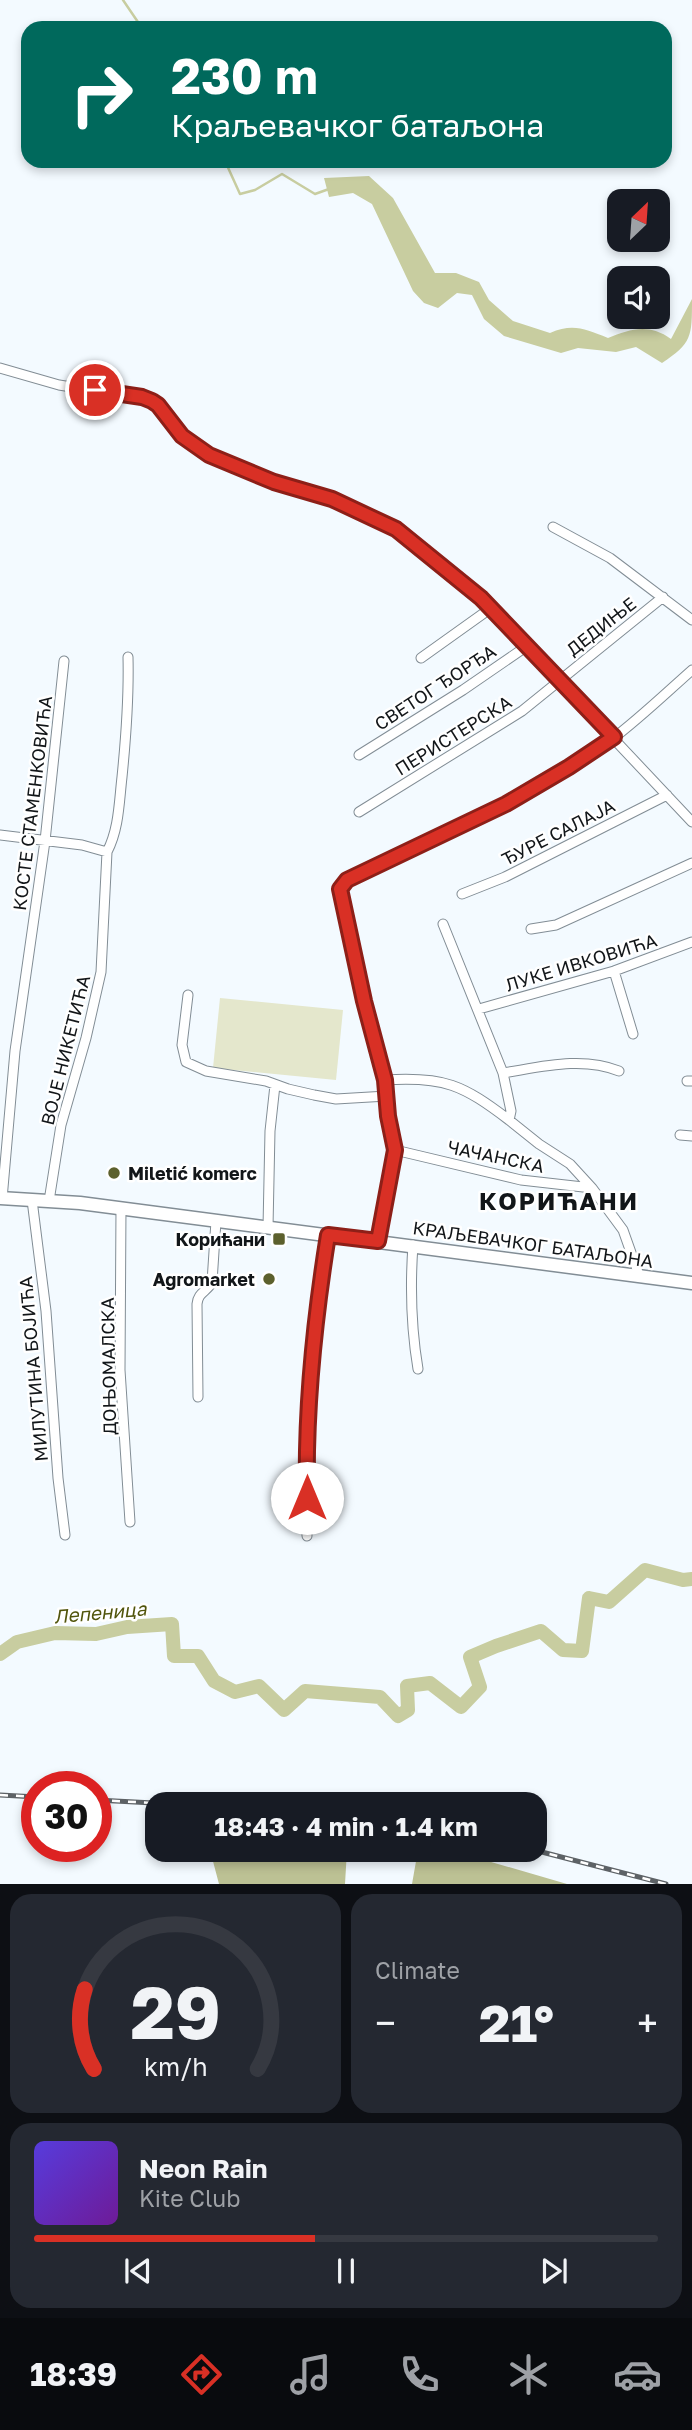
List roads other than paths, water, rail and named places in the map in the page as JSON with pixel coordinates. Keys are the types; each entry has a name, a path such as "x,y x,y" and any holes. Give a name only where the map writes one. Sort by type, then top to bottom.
{"main road":[{"name":"КРАЉЕВАЧКОГ БАТАЉОНА","path":"1,1199 121,1209 692,1283"}],"street":[{"name":"ДЕДИЊЕ","path":"0,368 59,385 142,397 152,401 182,436 209,455 274,482 332,499 396,529 491,608 692,822"},
{"path":"553,527 610,558 692,620"},
{"name":"ДЕДИЊЕ","path":"561,681 567,673 663,597"},
{"path":"421,658 491,608"},
{"name":"СВЕТОГ ЂОРЂА","path":"359,755 527,646"},
{"name":"ВОЈЕ НИКЕТИЋА","path":"49,1201 61,1125 86,1038 101,972 107,852 117,821 129,701 128,657"},
{"name":"КОСТЕ СТАМЕНКОВИЋА","path":"1,1199 15,1051 45,841 65,661"},
{"path":"378,1241 395,1150 388,1116 385,1080 340,889 347,880 506,804 569,767 614,737 692,670"},
{"name":"ПЕРИСТЕРСКА","path":"359,812 522,711 561,681"},
{"name":"ЂУРЕ САЛАЈА","path":"462,894 505,877 667,795"},
{"path":"0,835 82,845 107,852"},
{"path":"531,929 556,925 692,863"},
{"path":"443,924 479,1009 485,1034 503,1073 511,1111 509,1120"},
{"name":"ЛУКЕ ИВКОВИЋА","path":"479,1009 614,971 692,942"},
{"path":"614,971 633,1034"},
{"path":"188,995 182,1045 186,1062 206,1071 266,1081 336,1098 387,1096"},
{"path":"503,1073 583,1063 602,1064 619,1071"},
{"path":"385,1080 412,1078 444,1081 460,1087 483,1100 539,1144 570,1164 592,1188 623,1230 639,1275"},
{"path":"268,1227 270,1131 275,1085"},
{"path":"680,1135 692,1136"},
{"name":"ЧАЧАНСКА","path":"395,1150 521,1180 592,1188"},
{"name":"МИЛУТИНА БОЈИЋА","path":"32,1200 46,1311 65,1535"},
{"name":"ДОЊОМАЛСКА","path":"121,1209 120,1370 130,1522"},
{"path":"198,1397 197,1304 200,1294 212,1282 216,1221"},
{"path":"307,1536 306,1479 310,1394 317,1306 328,1235"},
{"path":"413,1245 410,1286 418,1369"}],"waterway":[{"path":"123,0 137,21"},
{"path":"228,168 240,194 255,190 282,174 315,194 329,189"},
{"name":"Лепеница","path":"0,1654 17,1642 55,1633 96,1634 127,1627 172,1624 174,1656 198,1656 214,1681 235,1692 259,1686 284,1710 305,1691 380,1697 398,1716 408,1710 407,1686 430,1683 461,1707 480,1687 470,1657 496,1646 541,1631 563,1650 582,1651 589,1598 609,1602 645,1570 683,1580 692,1579"}],"railway":[{"path":"0,1795 21,1796"},
{"path":"112,1801 145,1803"},
{"path":"547,1853 666,1884"}],"place":[{"name":"Miletić komerc","path":"114,1173"},
{"name":"Корићани","path":"279,1239"},
{"name":"Agromarket","path":"269,1279"}],"district":[{"name":"КОРИЋАНИ","path":"559,1200"}]}
